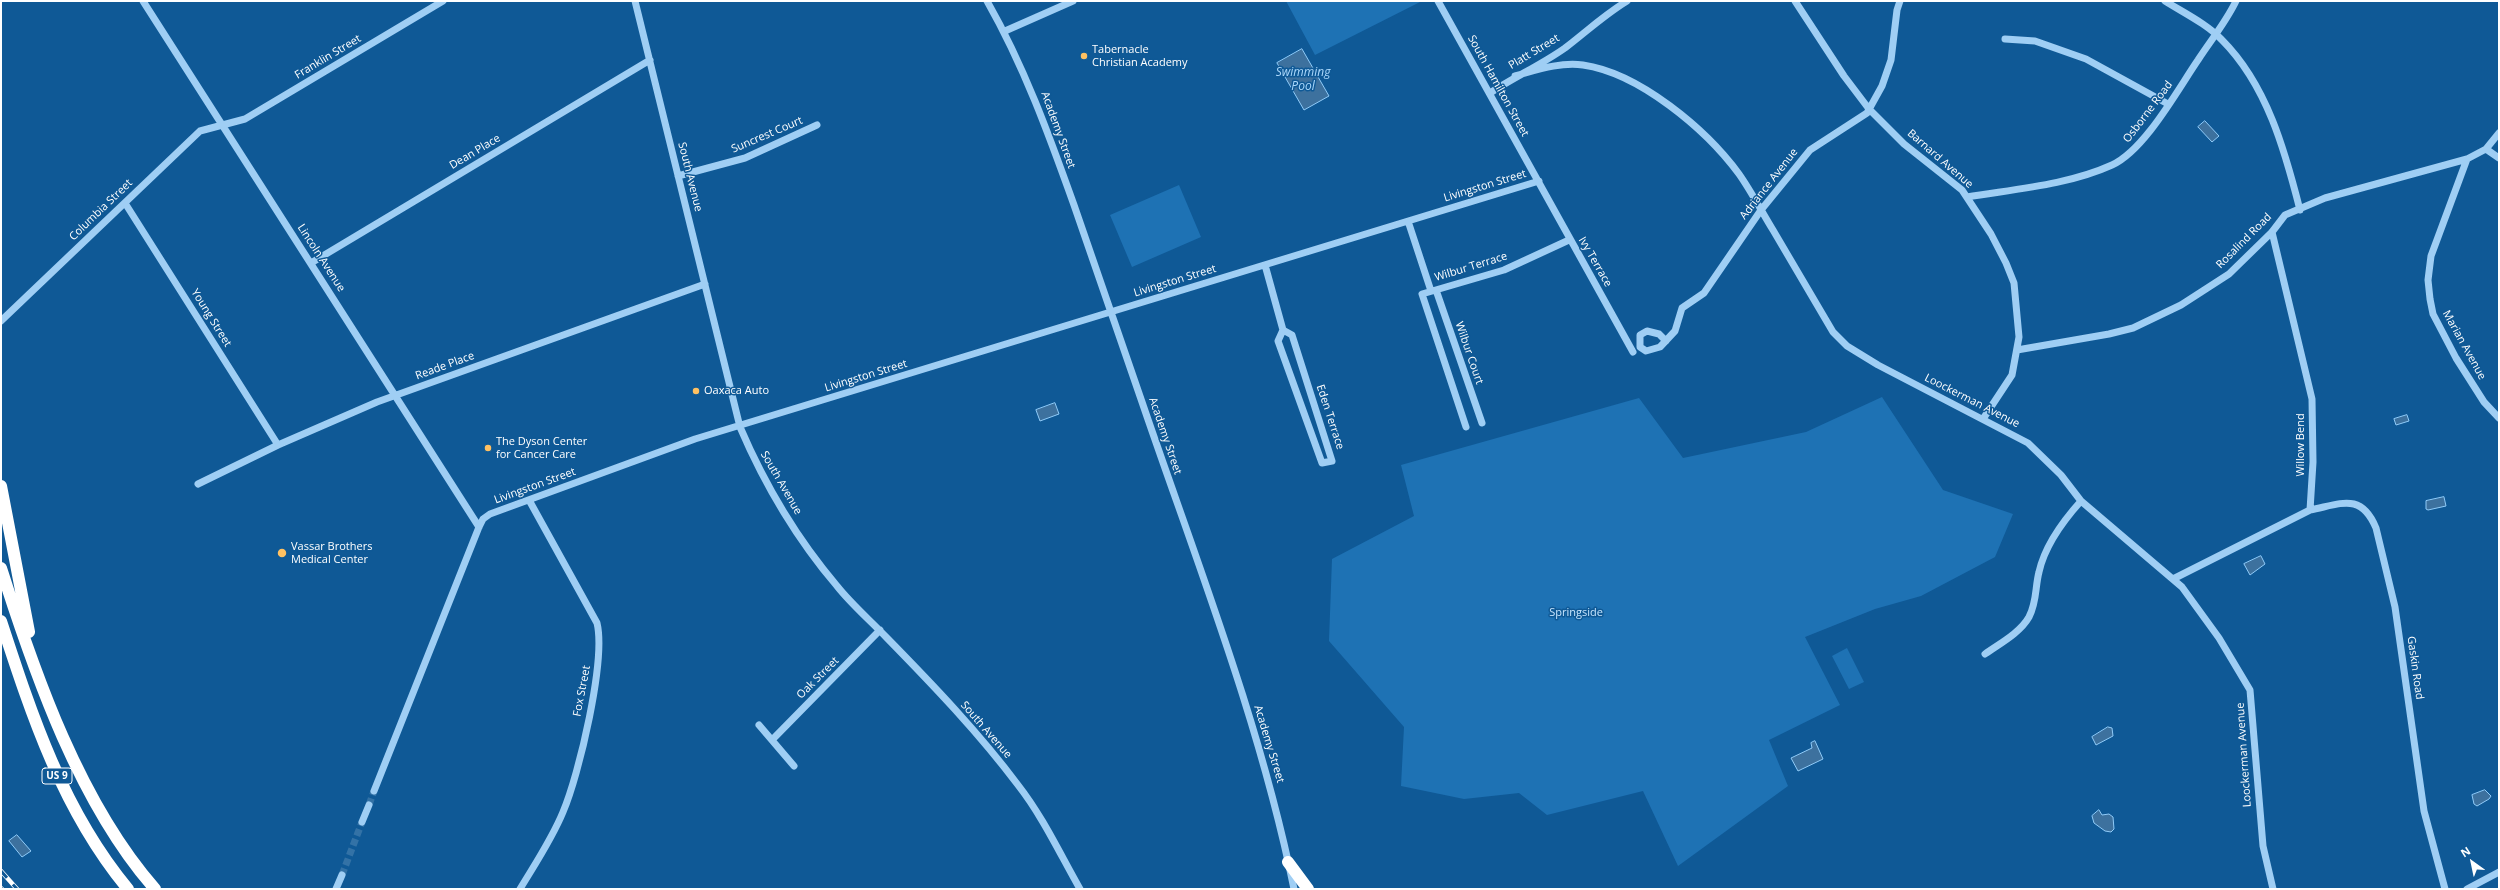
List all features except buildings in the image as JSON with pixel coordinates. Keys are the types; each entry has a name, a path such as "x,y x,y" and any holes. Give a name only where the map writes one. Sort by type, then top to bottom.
{"highway":[{"path":"1,486 31,640 42,683"},
{"name":"US 9","path":"1,568 42,683 71,754 96,806 127,854 155,889"},
{"name":"US 9","path":"1,621 39,731 67,796 96,846 128,889"},
{"path":"1,630 11,651"},
{"path":"1288,862 1308,889"}],"street":[{"name":"Lincoln Avenue","path":"143,1 396,396 478,527"},
{"name":"Franklin Street","path":"222,124 245,119 443,1"},
{"name":"South Avenue","path":"635,1 740,426 765,480 817,562 838,588 880,630 964,721 1019,786 1080,889"},
{"name":"Academy Street","path":"987,1 1004,31 1043,117 1111,312 1247,709 1277,809 1294,889"},
{"path":"1004,31 1073,1"},
{"name":"South Hamilton Street","path":"1438,1 1539,181"},
{"name":"Platt Street","path":"1490,93 1515,76 1564,48 1599,19 1627,1"},
{"name":"Barnard Avenue","path":"1795,1 1844,76 1870,109 1904,144 1962,190 1991,234 2014,283 2019,320 2017,350 2012,375 1984,419"},
{"name":"Adriance Avenue","path":"1666,341 1675,331 1682,308 1704,293 1761,210 1810,150 1867,113 1870,109 1882,86 1891,60 1897,10 1900,1"},
{"path":"2165,1 2215,34 2234,53 2253,82 2273,122 2285,151 2300,210"},
{"name":"Osborne Road","path":"1967,197 2074,178 2113,165 2129,154 2168,104 2227,18 2236,1"},
{"path":"2005,39 2035,41 2086,59 2168,104"},
{"name":"Dean Place","path":"311,263 650,60"},
{"name":"Loockerman Avenue","path":"1515,76 1551,66 1582,65 1602,70 1628,80 1652,94 1686,120 1716,147 1738,174 1761,210 1832,332 1847,346 1878,365 1984,419 2036,448 2061,475 2081,501 2173,579 2203,614 2250,690 2263,846 2273,889"},
{"name":"Columbia Street","path":"1,321 200,131 222,124"},
{"name":"Suncrest Court","path":"678,176 745,158 817,125"},
{"path":"2467,159 2486,149 2499,133"},
{"path":"2486,149 2499,158"},
{"name":"Rosalind Road","path":"2017,350 2109,334 2133,328 2181,305 2229,274 2272,232 2285,215 2300,210 2325,198 2467,159"},
{"name":"Marian Avenue","path":"2467,159 2431,256 2428,280 2430,299 2433,314 2456,358 2484,402 2499,418"},
{"name":"Livingston Street","path":"374,791 478,527 483,519 490,514 695,439 1539,181"},
{"name":"Ivy Terrace","path":"1539,181 1570,240 1634,352"},
{"name":"Young Street","path":"125,203 278,445"},
{"name":"Wilbur Court","path":"1408,221 1482,423"},
{"name":"Willow Bend","path":"2272,232 2312,399 2313,462 2310,510"},
{"name":"Wilbur Terrace","path":"1466,427 1422,294 1504,270 1570,240"},
{"name":"Eden Terrace","path":"1265,265 1282,330 1278,341 1322,463 1332,461 1292,336 1282,330"},
{"name":"Reade Place","path":"198,484 278,445 396,396 705,284"},
{"name":"Fox Street","path":"520,889 554,832 571,792 598,663 600,636 596,623 529,500"},
{"path":"1985,654 2017,631 2029,617 2036,598 2039,572 2060,524 2081,501"},
{"name":"Gaskin Road","path":"2310,510 2350,502 2359,504 2372,518 2376,528 2395,607 2424,811 2445,889"},
{"path":"2173,579 2310,510"},
{"name":"Oak Street","path":"772,740 880,630"},
{"path":"759,725 794,766"},
{"path":"362,822 369,804"},
{"path":"2467,889 2499,872"},
{"path":"336,889 342,876"}],"green space":[{"path":"1286,1 1422,1 1315,55"},
{"path":"1179,185 1201,237 1132,267 1110,215"},
{"name":"Springside","path":"1882,397 1943,490 2013,514 1995,557 1921,596 1875,609 1805,637 1840,705 1769,740 1788,786 1678,866 1643,791 1547,815 1519,793 1464,799 1401,786 1404,727 1329,641 1332,559 1414,516 1401,465 1639,398 1683,458 1806,432"},
{"path":"1847,648 1864,682 1849,689 1832,656"}],"water":[{"name":"Swimming Pool","path":"1302,49 1329,96 1304,110 1277,63"},
{"path":"2205,121 2219,136 2212,142 2198,127"},
{"path":"1055,403 1059,414 1040,421 1036,410"},
{"path":"2407,415 2409,421 2396,425 2394,419"},
{"path":"2444,497 2446,506 2428,510 2426,509 2426,501"},
{"path":"2261,556 2265,564 2250,575 2244,564"},
{"path":"2108,727 2112,728 2113,736 2096,745 2092,737"},
{"path":"1815,741 1823,759 1798,771 1791,758 1812,748 1811,743"},
{"path":"2485,790 2491,796 2489,799 2477,806 2474,804 2472,795"},
{"path":"2099,810 2102,815 2109,814 2113,817 2114,829 2111,832 2105,831 2094,823 2092,816"},
{"path":"17,835 31,851 22,857 9,841"}],"tunnel":[{"path":"369,805 374,791"},
{"path":"342,875 362,822"}],"railway":[{"path":"1,871 17,889"}],"place":[{"name":"Tabernacle Christian Academy","path":"1084,56"},
{"name":"Oaxaca Auto","path":"696,391"},
{"name":"The Dyson Center for Cancer Care","path":"488,448"},
{"name":"Vassar Brothers Medical Center","path":"282,553"}]}
